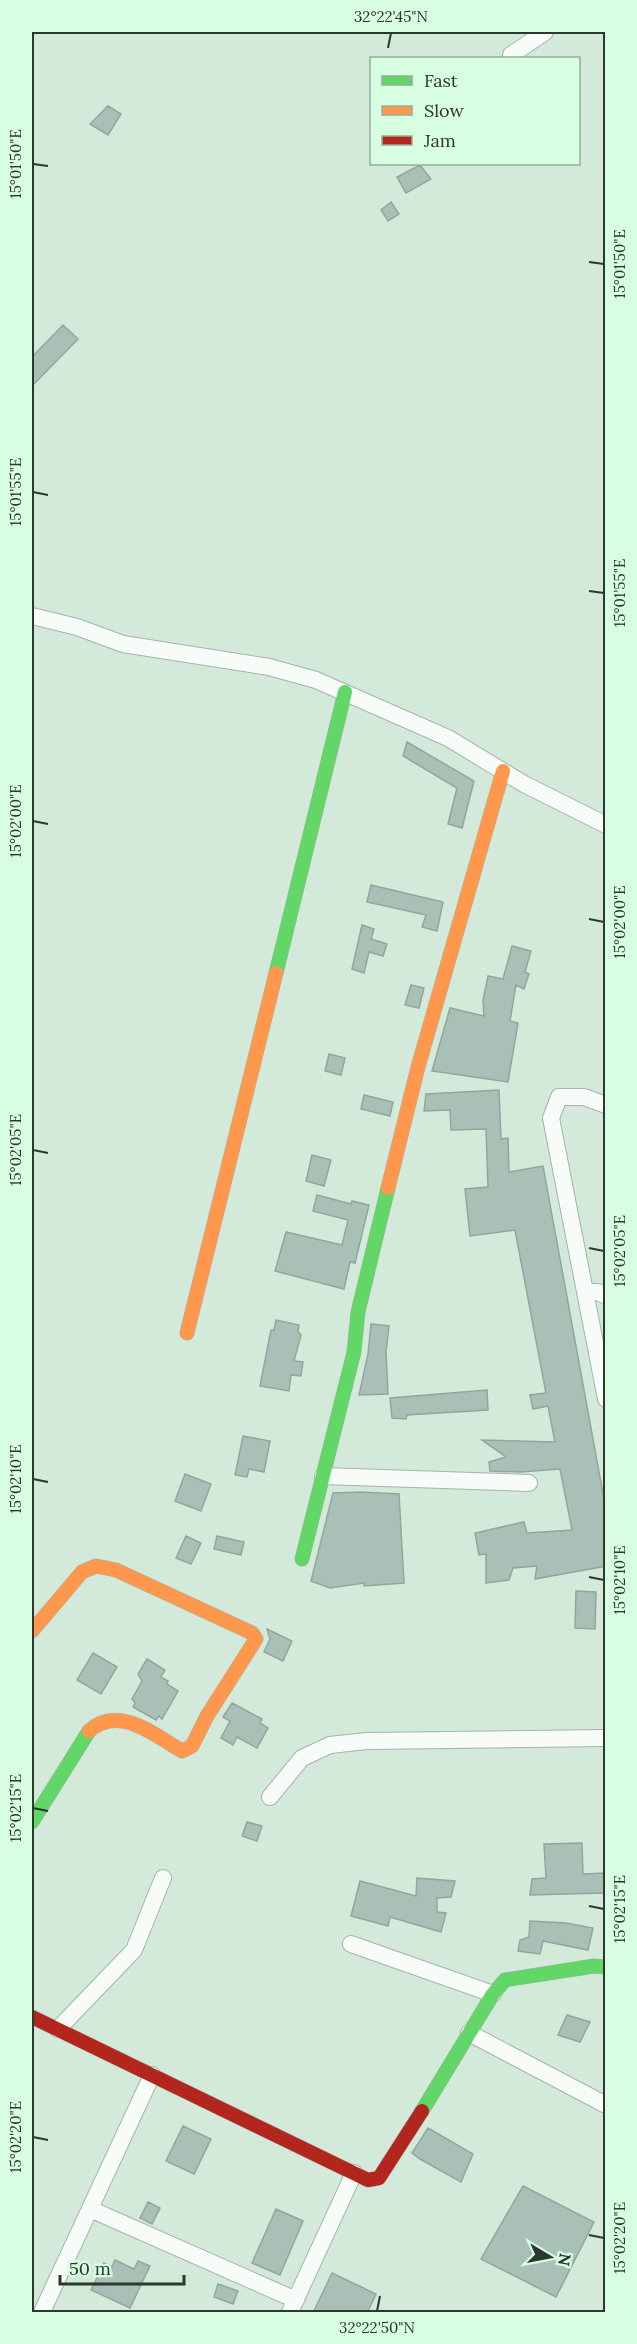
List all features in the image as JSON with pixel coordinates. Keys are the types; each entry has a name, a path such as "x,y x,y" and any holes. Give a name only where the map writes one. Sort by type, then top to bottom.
{"street":[{"path":"511,55 545,32"},
{"path":"32,616 77,627 123,644 269,667 316,680 448,738 504,771 606,825"},
{"path":"187,1333 345,692"},
{"path":"302,1559 354,1352 358,1312 417,1067 504,771"},
{"path":"606,1105 584,1097 560,1096 551,1118 606,1399"},
{"path":"585,1292 598,1292 606,1296"},
{"path":"322,1476 529,1483"},
{"path":"32,1631 82,1572 96,1566 127,1575 252,1633 256,1639 207,1716 192,1746 182,1751 127,1720 104,1721 90,1730 34,1812"},
{"path":"270,1797 303,1758 330,1745 367,1741 606,1738"},
{"path":"58,2029 134,1950 163,1878"},
{"path":"351,1944 493,1994"},
{"path":"32,2017 368,2180 379,2178 493,1994 505,1980 594,1966 606,1968"},
{"path":"469,2033 606,2104"},
{"path":"42,2313 152,2075"},
{"path":"90,2209 293,2306 354,2173"}],"building":[{"path":"108,106 121,114 108,135 90,124"},
{"path":"420,165 431,179 406,193 397,177"},
{"path":"391,202 399,214 388,221 381,210"},
{"path":"63,325 78,339 32,386 32,357"},
{"path":"407,742 474,781 462,828 448,824 457,788 403,756"},
{"path":"371,885 443,902 437,931 422,927 426,915 367,902"},
{"path":"362,925 374,929 371,939 387,944 383,956 369,952 364,973 352,969"},
{"path":"512,946 531,951 525,972 529,974 524,989 516,985 510,1021 518,1023 508,1082 432,1071 450,1008 484,1016 483,1000 488,976 503,979"},
{"path":"411,985 424,988 419,1008 405,1005"},
{"path":"329,1054 345,1058 341,1075 325,1071"},
{"path":"499,1090 501,1139 508,1138 509,1172 543,1166 606,1510 606,1566 535,1579 537,1566 513,1568 509,1580 486,1583 486,1554 479,1555 475,1533 524,1522 527,1533 572,1530 560,1469 521,1472 490,1471 489,1462 506,1457 482,1440 555,1442 548,1406 533,1409 530,1395 546,1393 515,1230 470,1236 465,1189 488,1187 486,1129 451,1130 450,1110 424,1111 426,1094"},
{"path":"364,1095 393,1102 390,1116 361,1109"},
{"path":"312,1155 331,1160 324,1186 306,1181"},
{"path":"317,1195 351,1204 352,1201 369,1205 355,1263 350,1262 344,1289 275,1271 286,1232 342,1245 348,1220 313,1211"},
{"path":"276,1320 299,1325 298,1332 301,1335 294,1361 303,1362 301,1376 291,1375 289,1391 260,1386 271,1330 274,1330"},
{"path":"371,1324 389,1326 386,1352 388,1394 359,1395 368,1354"},
{"path":"487,1390 488,1410 407,1415 406,1419 392,1418 390,1398"},
{"path":"243,1436 270,1441 264,1472 249,1469 247,1477 235,1475"},
{"path":"185,1474 211,1484 201,1511 175,1501"},
{"path":"333,1493 399,1494 404,1583 364,1586 364,1583 330,1588 311,1581"},
{"path":"186,1536 201,1543 191,1564 176,1558"},
{"path":"217,1536 244,1542 241,1555 214,1549"},
{"path":"576,1591 596,1592 595,1629 575,1628"},
{"path":"267,1629 292,1641 283,1661 264,1652 270,1639"},
{"path":"93,1653 117,1667 101,1694 77,1680"},
{"path":"147,1659 165,1670 161,1677 178,1691 162,1719 159,1716 156,1720 133,1707 135,1703 132,1699 142,1681 138,1674"},
{"path":"232,1703 262,1719 260,1723 268,1728 257,1748 237,1737 233,1745 221,1738 230,1721 223,1717"},
{"path":"247,1822 262,1826 257,1841 242,1836"},
{"path":"582,1843 583,1874 606,1873 606,1893 530,1895 532,1879 546,1878 544,1844"},
{"path":"417,1878 455,1881 451,1897 437,1898 437,1912 446,1913 441,1932 390,1917 388,1926 351,1916 360,1881 416,1896"},
{"path":"530,1921 566,1923 593,1928 588,1950 543,1941 540,1954 518,1951 520,1940 529,1937"},
{"path":"567,2015 590,2022 580,2042 558,2035"},
{"path":"183,2126 211,2139 194,2174 166,2161"},
{"path":"428,2128 473,2154 461,2182 412,2153"},
{"path":"523,2186 594,2222 556,2297 481,2259"},
{"path":"148,2202 160,2208 152,2224 140,2218"},
{"path":"276,2209 303,2221 280,2275 252,2263"},
{"path":"115,2260 134,2269 138,2261 150,2266 130,2308 91,2290 104,2263 112,2267"},
{"path":"332,2273 376,2294 367,2313 313,2313"},
{"path":"218,2284 238,2291 233,2304 214,2297"}],"traffic: fast":[{"path":"276,973 345,692"},
{"path":"302,1559 354,1352 358,1312 388,1188"},
{"path":"32,1822 89,1731"},
{"path":"422,2111 493,1994 505,1980 594,1966 606,1967"}],"traffic: slow":[{"path":"388,1188 418,1067 503,771"},
{"path":"187,1333 276,973"},
{"path":"32,1631 82,1572 96,1566 116,1570 252,1633 256,1639 207,1716 192,1746 182,1751 148,1731 124,1721 112,1720 100,1723 89,1731"}],"traffic: jam":[{"path":"32,2017 368,2180 379,2178 422,2111"}]}
